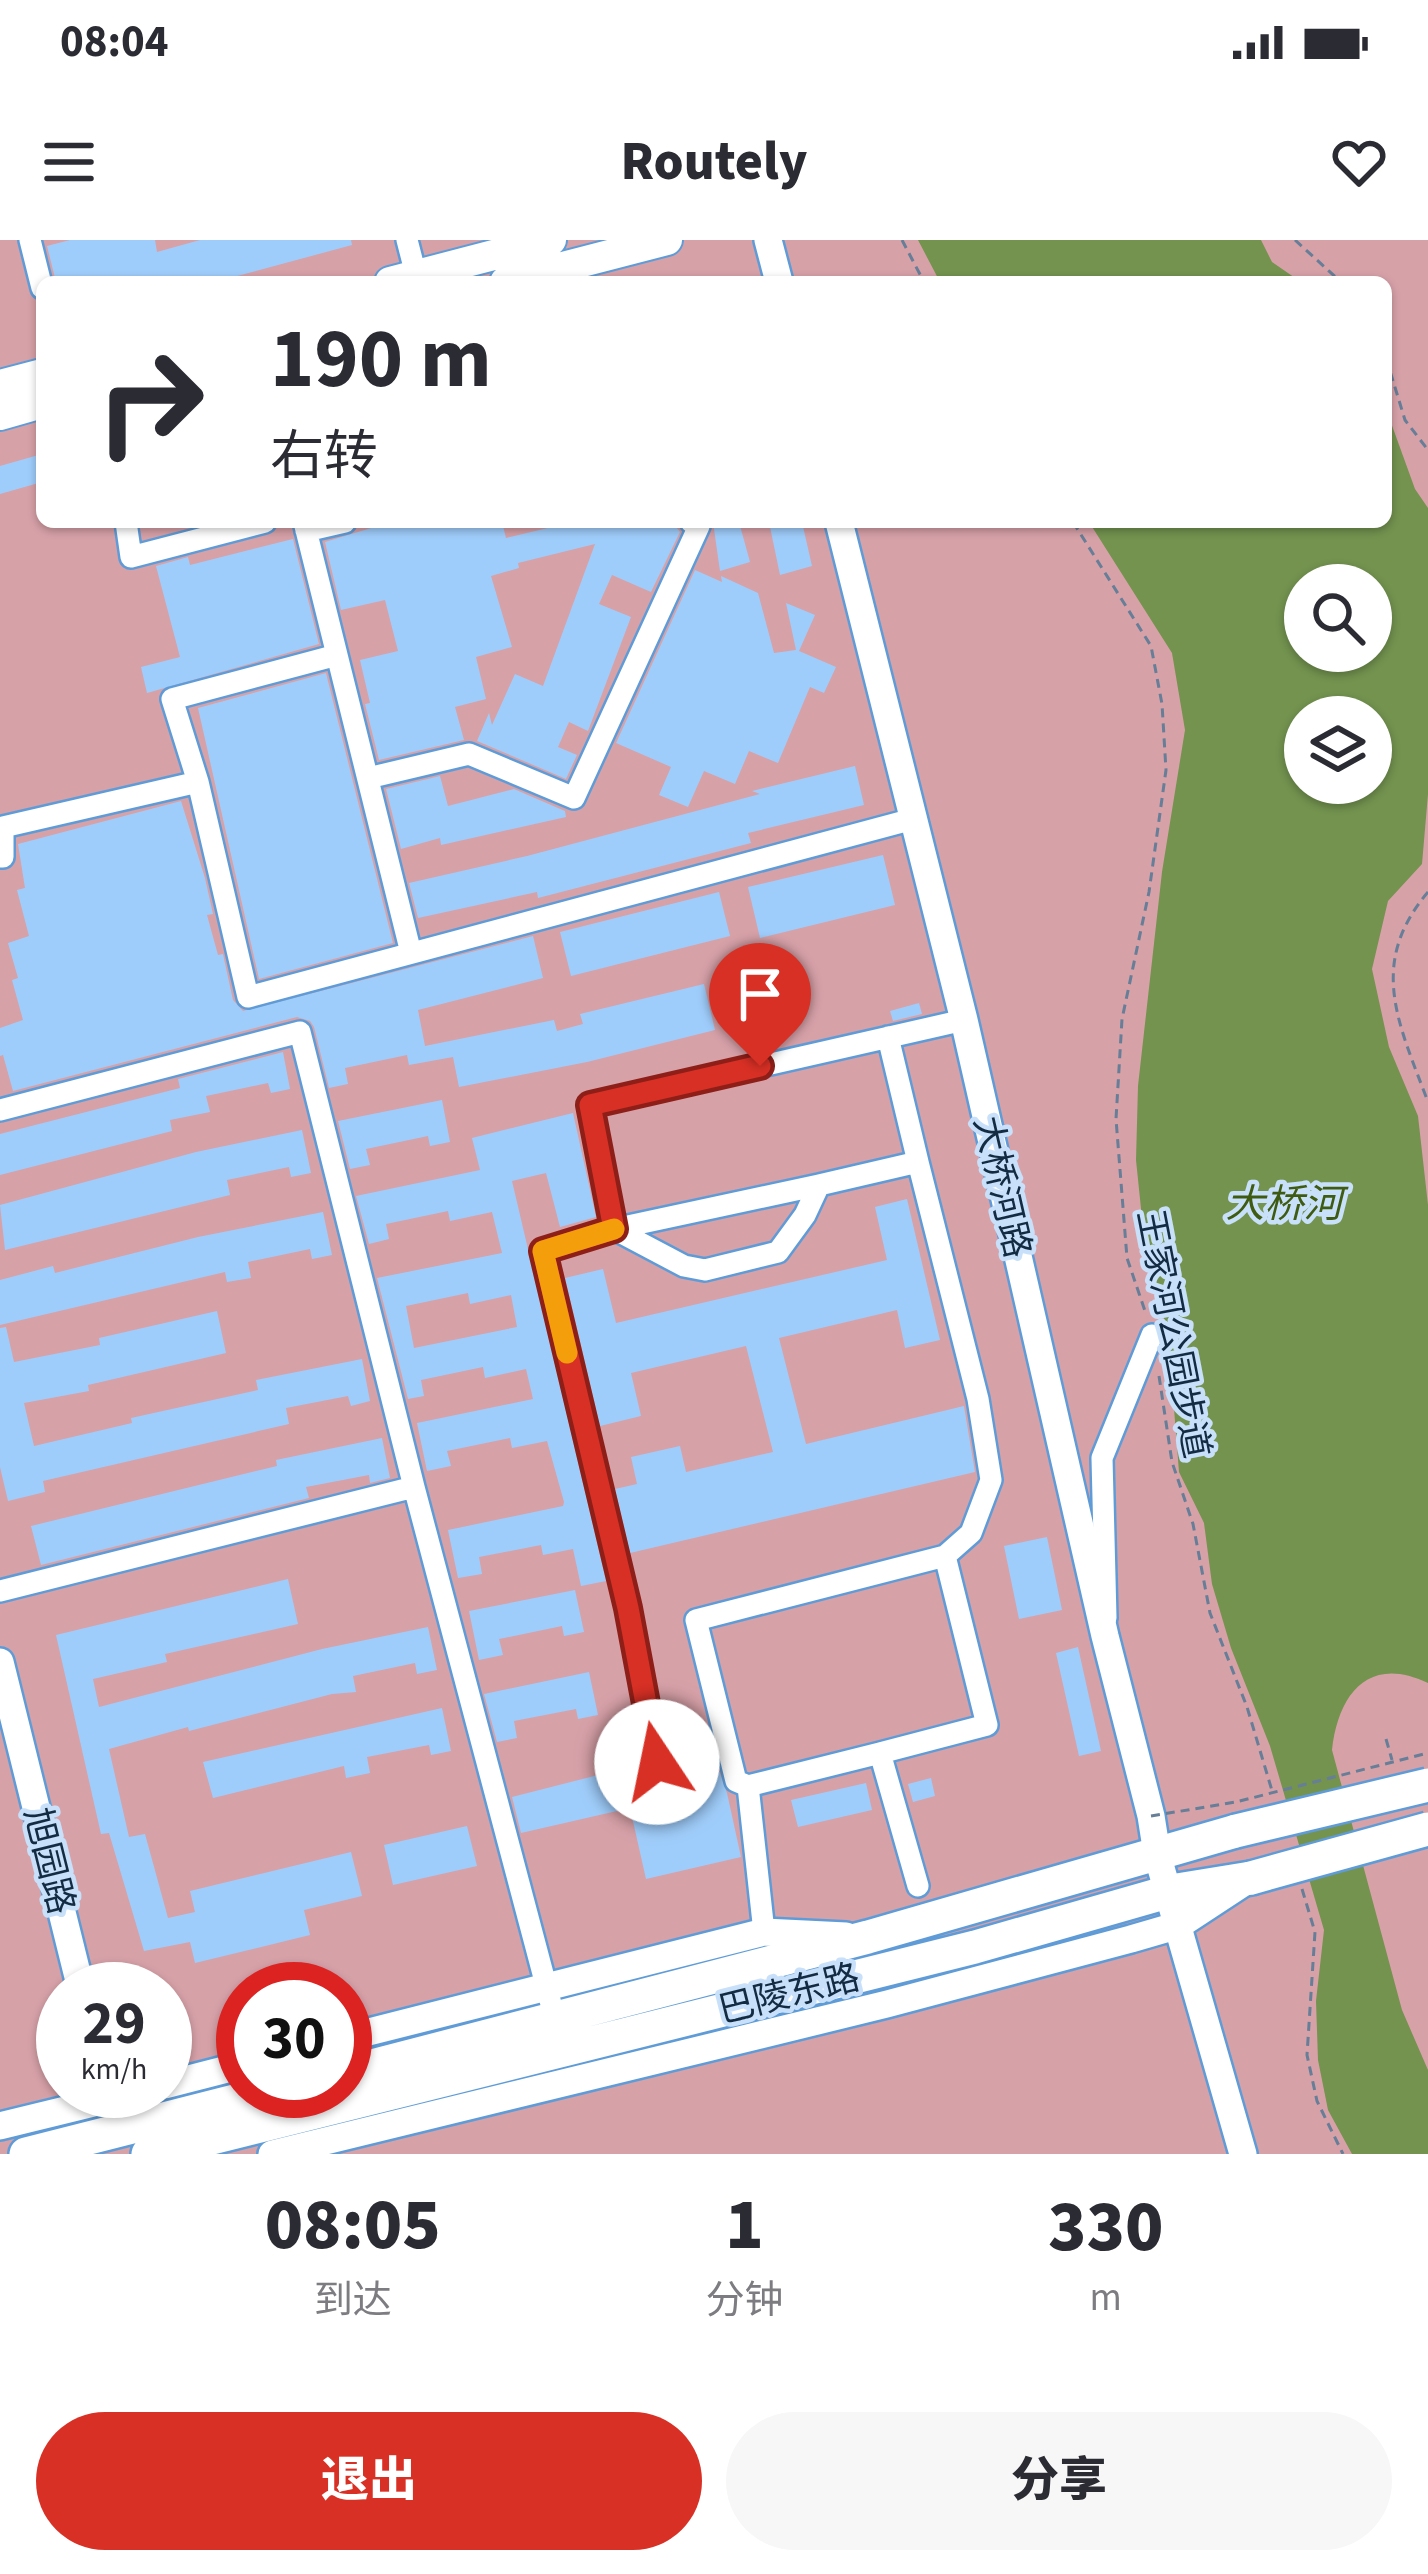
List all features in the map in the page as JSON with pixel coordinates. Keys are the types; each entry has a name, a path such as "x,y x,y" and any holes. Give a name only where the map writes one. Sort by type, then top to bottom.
{"main road":[{"path":"414,276 551,240"},
{"path":"529,276 668,240"},
{"path":"0,386 36,376"},
{"path":"0,415 36,405"},
{"name":"巴陵东路","path":"372,2066 868,1937 1236,1832 1428,1785"},
{"name":"巴陵东路","path":"148,2154 975,1947 1171,1891 1251,1878 1428,1829"},
{"path":"26,2154 114,2119 216,2101"}],"street":[{"path":"30,240 39,276"},
{"path":"403,276 407,240"},
{"path":"768,240 777,276"},
{"path":"127,528 131,557 242,528"},
{"path":"305,528 411,953"},
{"path":"368,778 469,754 574,798 698,528"},
{"name":"大桥河路","path":"840,528 964,1020 1105,1636 1151,1816 1156,1854 1171,1891 1243,2154"},
{"path":"337,655 172,699 198,782 248,997 913,819"},
{"path":"0,857 3,827 198,782"},
{"path":"614,1229 590,1105 964,1020"},
{"path":"0,1110 300,1032 555,2019"},
{"path":"888,1037 978,1400 991,1480 971,1533 946,1556 696,1620 736,1781 748,1786 987,1725 946,1556"},
{"path":"727,1746 657,1762 628,1608 543,1251 614,1229 918,1162"},
{"path":"614,1229 684,1266 705,1270 778,1252 819,1185"},
{"path":"1105,1636 1108,1593 1102,1458 1152,1335"},
{"path":"0,1591 414,1487"},
{"name":"旭园路","path":"0,1662 74,1962"},
{"path":"880,1753 918,1886"},
{"path":"748,1786 764,1932"},
{"path":"272,2154 887,2004 1179,1925 1251,1878"},
{"path":"372,2031 764,1932 868,1937"},
{"path":"0,2126 114,2119"}],"path":[{"path":"902,240 921,276"},
{"path":"1295,240 1334,276"},
{"path":"1392,378 1405,420 1428,451"},
{"name":"王家河公园步道","path":"1077,528 1151,646 1162,704 1166,770 1149,892 1122,1019 1115,1119 1127,1258 1152,1335"},
{"path":"1428,892 1394,948 1391,983 1428,1102"},
{"name":"王家河公园步道","path":"1159,1377 1172,1462 1192,1524 1210,1613 1274,1797"},
{"path":"1386,1739 1393,1760"},
{"path":"1151,1816 1236,1802 1428,1753"},
{"path":"1302,1887 1316,1932 1307,2055 1317,2101 1343,2154"}],"shaded area":[{"path":"0,240 1428,240 1428,2154 0,2154"}],"water":[{"path":"918,240 1261,240 1272,262 1292,276 937,276"},
{"name":"大桥河","path":"1392,426 1415,489 1428,508 1428,794 1422,864 1388,901 1372,969 1389,1047 1418,1116 1428,1205 1428,1683 1389,1674 1360,1685 1341,1712 1332,1750 1402,2010 1428,2070 1428,2154 1352,2154 1328,2110 1318,2060 1316,2001 1324,1930 1270,1746 1231,1648 1212,1584 1204,1523 1179,1472 1168,1332 1146,1257 1136,1160 1138,1086 1162,872 1185,730 1172,653 1093,528 1392,528"}],"building":[{"path":"70,240 155,240 157,252 200,240 351,240 352,245 237,276 54,276 47,246"},
{"path":"36,456 36,484 0,494 0,466"},
{"path":"371,528 504,528 506,538 548,528 677,528 680,532 651,592 612,575 599,604 631,617 588,731 569,722 558,747 577,755 566,779 477,741 489,713 492,725 515,674 543,686 595,544 518,563 519,568 491,576 512,647 476,657 486,699 455,707 464,740 379,760 360,660 398,651 385,600 341,610 325,542"},
{"path":"714,528 741,528 750,562 720,571"},
{"path":"770,528 803,528 812,566 780,575"},
{"path":"293,539 319,644 147,693 141,667 180,657 156,566 188,557 190,565"},
{"path":"695,570 758,593 774,653 796,650 786,603 815,615 799,651 836,667 824,693 810,687 778,763 749,751 735,784 704,771 688,807 659,795 671,767 616,743"},
{"path":"326,673 393,943 259,979 198,708"},
{"path":"855,766 864,805 748,833 751,843 538,898 537,892 418,918 409,883 527,856"},
{"path":"440,776 448,806 514,789 565,811 566,817 441,845 440,838 401,849 386,789"},
{"path":"181,801 205,878 213,914 207,915 218,955 223,954 233,1000 243,1011 533,936 543,978 418,1010 425,1046 554,1020 557,1031 583,1024 580,1014 704,984 715,1030 459,1087 453,1057 409,1065 407,1055 345,1068 348,1084 329,1088 314,1027 297,1017 13,1091 0,1056 0,1028 23,1020 8,943 29,936 17,890 25,888 18,844"},
{"path":"883,855 895,905 760,938 748,887"},
{"path":"719,892 730,936 571,976 560,932"},
{"path":"919,1003 922,1014 893,1021 890,1011"},
{"path":"283,1052 290,1089 271,1093 268,1083 206,1096 210,1112 170,1120 172,1131 0,1175 0,1134 180,1088 178,1079"},
{"path":"442,1100 450,1142 430,1146 428,1136 366,1149 370,1165 350,1169 338,1121"},
{"path":"573,1113 596,1217 560,1227 546,1173 512,1181 606,1581 581,1586 573,1549 543,1555 541,1545 479,1557 482,1574 458,1578 448,1530 563,1506 564,1502 547,1441 512,1448 510,1438 447,1451 451,1466 427,1471 417,1423 533,1399 526,1369 485,1378 483,1367 421,1380 424,1396 408,1399 377,1278 502,1253 492,1212 450,1221 448,1211 386,1224 389,1239 369,1244 356,1196 480,1170 472,1138","holes":["468,1293 470,1304 511,1295 517,1327 414,1348 406,1306"]},
{"path":"302,1130 311,1173 291,1177 289,1167 227,1180 230,1195 5,1250 0,1205 196,1152"},
{"path":"907,1199 940,1340 905,1348 897,1310 779,1338 806,1444 964,1406 975,1472 630,1553 615,1489 637,1484 631,1457 680,1446 686,1472 773,1452 746,1346 631,1373 641,1416 600,1426 565,1278 603,1269 616,1323 887,1260 875,1207"},
{"path":"323,1212 332,1255 312,1259 310,1249 248,1262 251,1278 227,1282 225,1272 0,1325 0,1280 53,1266 55,1273"},
{"path":"217,1311 226,1353 88,1385 89,1391 24,1403 34,1446 132,1423 131,1418 258,1390 256,1380 362,1359 370,1401 351,1406 348,1396 286,1408 289,1424 43,1481 45,1492 8,1501 0,1467 0,1328 6,1327 14,1362 100,1345 99,1338"},
{"path":"382,1438 390,1478 370,1483 369,1475 306,1487 309,1498 41,1565 31,1526 277,1466 276,1460"},
{"path":"1047,1537 1062,1610 1019,1619 1004,1546"},
{"path":"288,1579 298,1624 165,1654 167,1662 93,1679 99,1707 322,1649 428,1627 437,1670 417,1674 415,1663 353,1676 356,1692 189,1731 188,1727 109,1749 129,1837 145,1834 168,1918 195,1912 190,1891 351,1852 362,1896 304,1910 310,1935 195,1963 190,1942 144,1951 109,1833 101,1834 56,1635"},
{"path":"575,1590 584,1632 564,1636 562,1626 499,1639 503,1655 479,1660 469,1611"},
{"path":"1078,1647 1101,1751 1079,1756 1056,1653"},
{"path":"589,1672 598,1715 578,1719 576,1709 514,1721 517,1738 497,1742 484,1694"},
{"path":"442,1708 451,1751 431,1755 429,1745 367,1757 370,1773 346,1778 344,1766 213,1798 203,1762"},
{"path":"717,1765 741,1857 646,1879 630,1808 521,1833 512,1797 606,1773 609,1790"},
{"path":"931,1778 935,1796 913,1802 908,1784"},
{"path":"866,1783 872,1810 798,1827 791,1800"},
{"path":"467,1826 477,1866 393,1885 384,1845"}],"slow traffic":[{"path":"567,1353 543,1251 614,1229"}],"route":[{"path":"657,1762 628,1608 543,1251 614,1229 590,1105 760,1066"}]}
